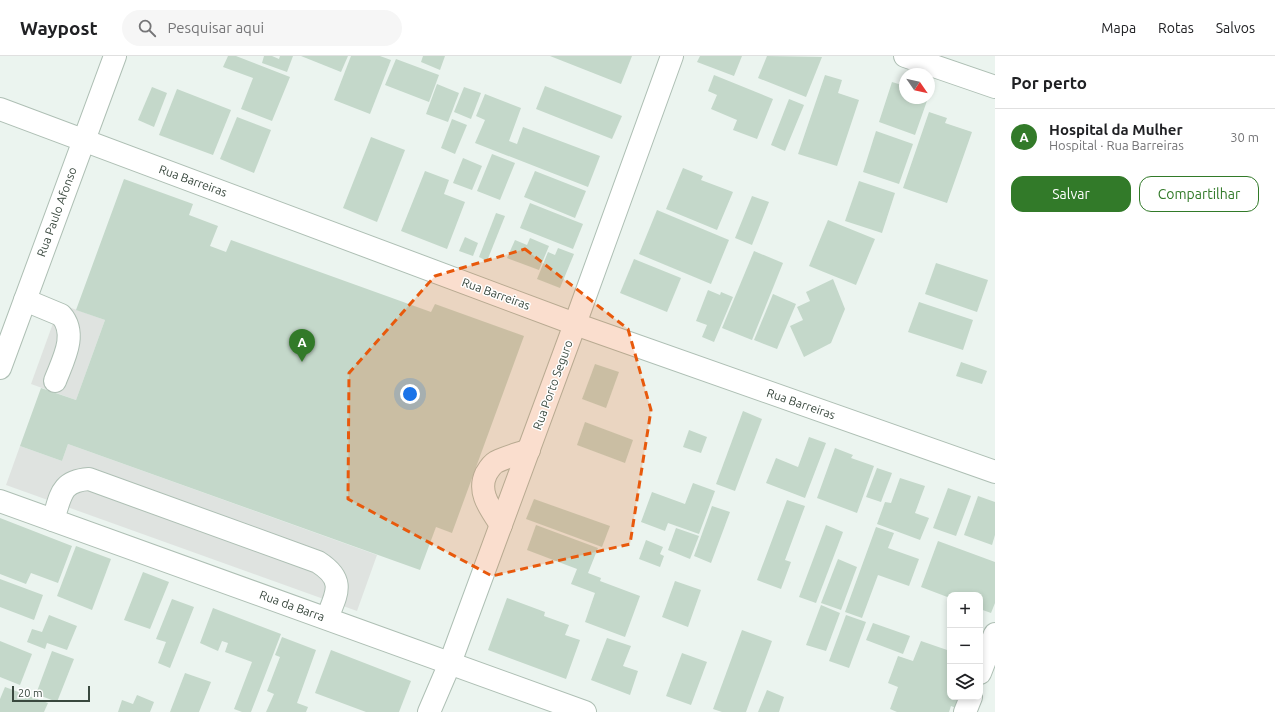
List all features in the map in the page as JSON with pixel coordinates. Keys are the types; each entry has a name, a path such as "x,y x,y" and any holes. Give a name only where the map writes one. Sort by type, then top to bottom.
{"street":[{"name":"Rua Paulo Afonso","path":"0,368 115,56"},
{"name":"Rua Porto Seguro","path":"429,712 450,663 529,450 672,56"},
{"path":"905,56 995,87"},
{"name":"Rua Barreiras","path":"0,109 575,324 995,472"},
{"path":"25,300 61,315 68,327 67,348 55,380"},
{"path":"501,525 486,501 482,489 483,483 490,467 495,462 529,450"},
{"path":"53,520 65,487 75,481 88,479 318,562 331,572 338,586 327,618"},
{"name":"Rua da Barra","path":"0,501 585,712"},
{"path":"983,665 995,634"},
{"path":"965,712 970,700"}],"highlighted area":[{"path":"525,249 628,329 651,410 630,544 492,576 348,499 349,373 435,276"}],"shaded area":[{"path":"60,304 105,320 76,400 31,384"},
{"path":"68,444 377,555 357,611 6,485 20,446 62,461"}],"building":[{"path":"228,56 236,56 290,77 272,121 241,109 253,78 223,67"},
{"path":"264,56 272,56 279,59 280,56 293,56 287,72 262,63"},
{"path":"301,56 348,56 341,72"},
{"path":"351,56 380,56 391,60 370,114 334,100"},
{"path":"423,56 445,56 440,70 421,62"},
{"path":"550,56 632,56 621,84"},
{"path":"700,56 742,56 734,76 697,62"},
{"path":"767,56 822,57 806,97 758,78"},
{"path":"396,59 439,75 429,102 385,85"},
{"path":"714,75 773,99 757,139 733,130 737,120 711,109 717,95 708,91"},
{"path":"825,75 842,80 838,93 859,100 837,166 798,154"},
{"path":"892,82 899,84 899,104 926,104 915,135 879,122"},
{"path":"437,84 459,93 448,122 426,114"},
{"path":"545,86 622,116 612,139 536,109"},
{"path":"152,87 167,93 154,127 138,120"},
{"path":"464,87 481,93 471,119 454,112"},
{"path":"177,89 231,110 213,155 159,135"},
{"path":"485,94 521,108 509,141 517,144 523,127 600,156 588,187 475,143 485,120 476,116"},
{"path":"789,99 804,105 785,151 771,145"},
{"path":"929,112 947,118 945,123 972,132 947,203 903,188"},
{"path":"237,117 271,130 254,173 220,159"},
{"path":"452,119 467,125 455,154 441,148"},
{"path":"876,131 913,144 899,184 863,172"},
{"path":"371,137 405,150 377,222 343,208"},
{"path":"492,154 515,163 500,200 477,191"},
{"path":"463,158 482,166 472,190 453,183"},
{"path":"683,168 703,176 701,180 733,192 717,230 666,209"},
{"path":"425,171 449,180 444,194 465,202 447,249 401,231"},
{"path":"535,171 586,191 575,218 524,197"},
{"path":"124,179 193,204 189,215 218,226 210,246 226,252 231,240 431,312 435,304 524,336 452,533 436,527 420,570 68,444 62,461 20,446 41,388 76,400 105,320 76,310"},
{"path":"859,181 895,193 882,233 845,221"},
{"path":"752,196 769,202 752,245 735,238"},
{"path":"530,203 583,224 573,249 520,228"},
{"path":"657,210 729,240 711,284 639,254"},
{"path":"496,213 505,216 487,261 479,257"},
{"path":"828,220 875,239 856,285 809,266"},
{"path":"465,237 478,243 473,256 459,251"},
{"path":"530,238 549,246 539,270 507,258 515,240 527,245"},
{"path":"558,248 574,254 560,288 537,279 548,252 555,255"},
{"path":"754,251 783,263 752,340 722,328"},
{"path":"634,259 681,278 667,312 620,293"},
{"path":"936,263 988,280 977,312 925,294"},
{"path":"833,279 845,309 831,343 804,357 790,326 803,320 797,307 810,301 806,292"},
{"path":"708,290 720,295 721,292 733,297 714,342 702,337 707,325 696,321"},
{"path":"773,294 796,304 777,349 754,340"},
{"path":"919,302 973,320 963,350 908,332"},
{"path":"961,362 987,371 982,384 956,376"},
{"path":"595,364 619,372 606,408 582,399"},
{"path":"743,411 762,419 735,491 716,484"},
{"path":"585,422 633,440 625,463 577,445"},
{"path":"689,430 707,437 701,453 683,447"},
{"path":"809,437 826,443 805,498 766,483 776,458 798,467"},
{"path":"835,448 853,455 851,458 874,466 857,513 817,498"},
{"path":"877,468 892,473 881,502 866,497"},
{"path":"900,478 925,486 915,513 929,518 920,540 877,524 885,502 891,503"},
{"path":"693,483 715,491 699,534 668,523 665,531 641,522 652,492 685,504"},
{"path":"948,488 971,496 956,536 933,528"},
{"path":"978,496 995,502 995,535 992,545 964,535"},
{"path":"534,499 610,526 602,547 526,519"},
{"path":"787,500 805,506 785,560 791,562 781,589 757,580"},
{"path":"712,506 730,512 711,563 694,556"},
{"path":"0,518 72,546 58,583 31,573 26,584 0,574"},
{"path":"536,525 598,548 588,573 601,578 600,581 640,596 625,637 585,622 595,593 571,584 577,569 527,550"},
{"path":"826,525 843,532 816,603 799,597"},
{"path":"876,527 894,533 888,548 919,559 909,586 878,575 862,618 845,612"},
{"path":"676,528 699,536 690,559 668,550"},
{"path":"646,540 663,547 660,554 664,556 660,567 639,559"},
{"path":"938,541 995,562 995,603 991,613 983,610 983,592 947,592 947,597 921,587"},
{"path":"76,546 111,559 92,610 57,596"},
{"path":"838,559 857,567 841,610 821,603"},
{"path":"143,572 169,582 150,629 124,620"},
{"path":"0,579 43,595 34,620 0,607"},
{"path":"675,581 701,590 688,627 662,617"},
{"path":"507,598 545,612 544,616 569,625 565,635 580,640 566,679 488,650"},
{"path":"172,599 194,607 170,668 158,663 166,642 156,639"},
{"path":"821,605 840,613 826,651 806,645"},
{"path":"213,608 281,634 251,712 242,712 234,709 252,662 225,652 228,643 222,641 218,651 200,643"},
{"path":"49,615 77,626 67,650 47,643 45,649 27,642 32,629 42,632"},
{"path":"846,615 866,622 849,668 829,661"},
{"path":"873,623 910,636 903,654 866,640"},
{"path":"742,630 772,641 746,712 722,712 713,709"},
{"path":"282,637 316,650 297,703 308,707 306,712 266,712 274,694 267,691 280,657 275,655"},
{"path":"607,638 631,646 623,666 638,671 630,695 591,680"},
{"path":"0,641 32,654 20,685 0,677"},
{"path":"921,641 947,650 947,700 959,700 956,708 951,706 949,712 897,712 890,709 898,687 888,683 898,656 913,661"},
{"path":"331,650 411,681 399,712 366,712 315,693"},
{"path":"52,651 74,659 57,702 36,694"},
{"path":"682,653 707,662 691,705 666,696"},
{"path":"185,673 211,682 199,712 170,712"},
{"path":"5,687 48,703 44,712 0,712 0,699"},
{"path":"767,690 784,697 779,712 758,712"},
{"path":"137,695 154,702 150,712 118,712 122,700 133,704"}],"place":[{"name":"Hospital da Mulher","path":"302,362"}]}
